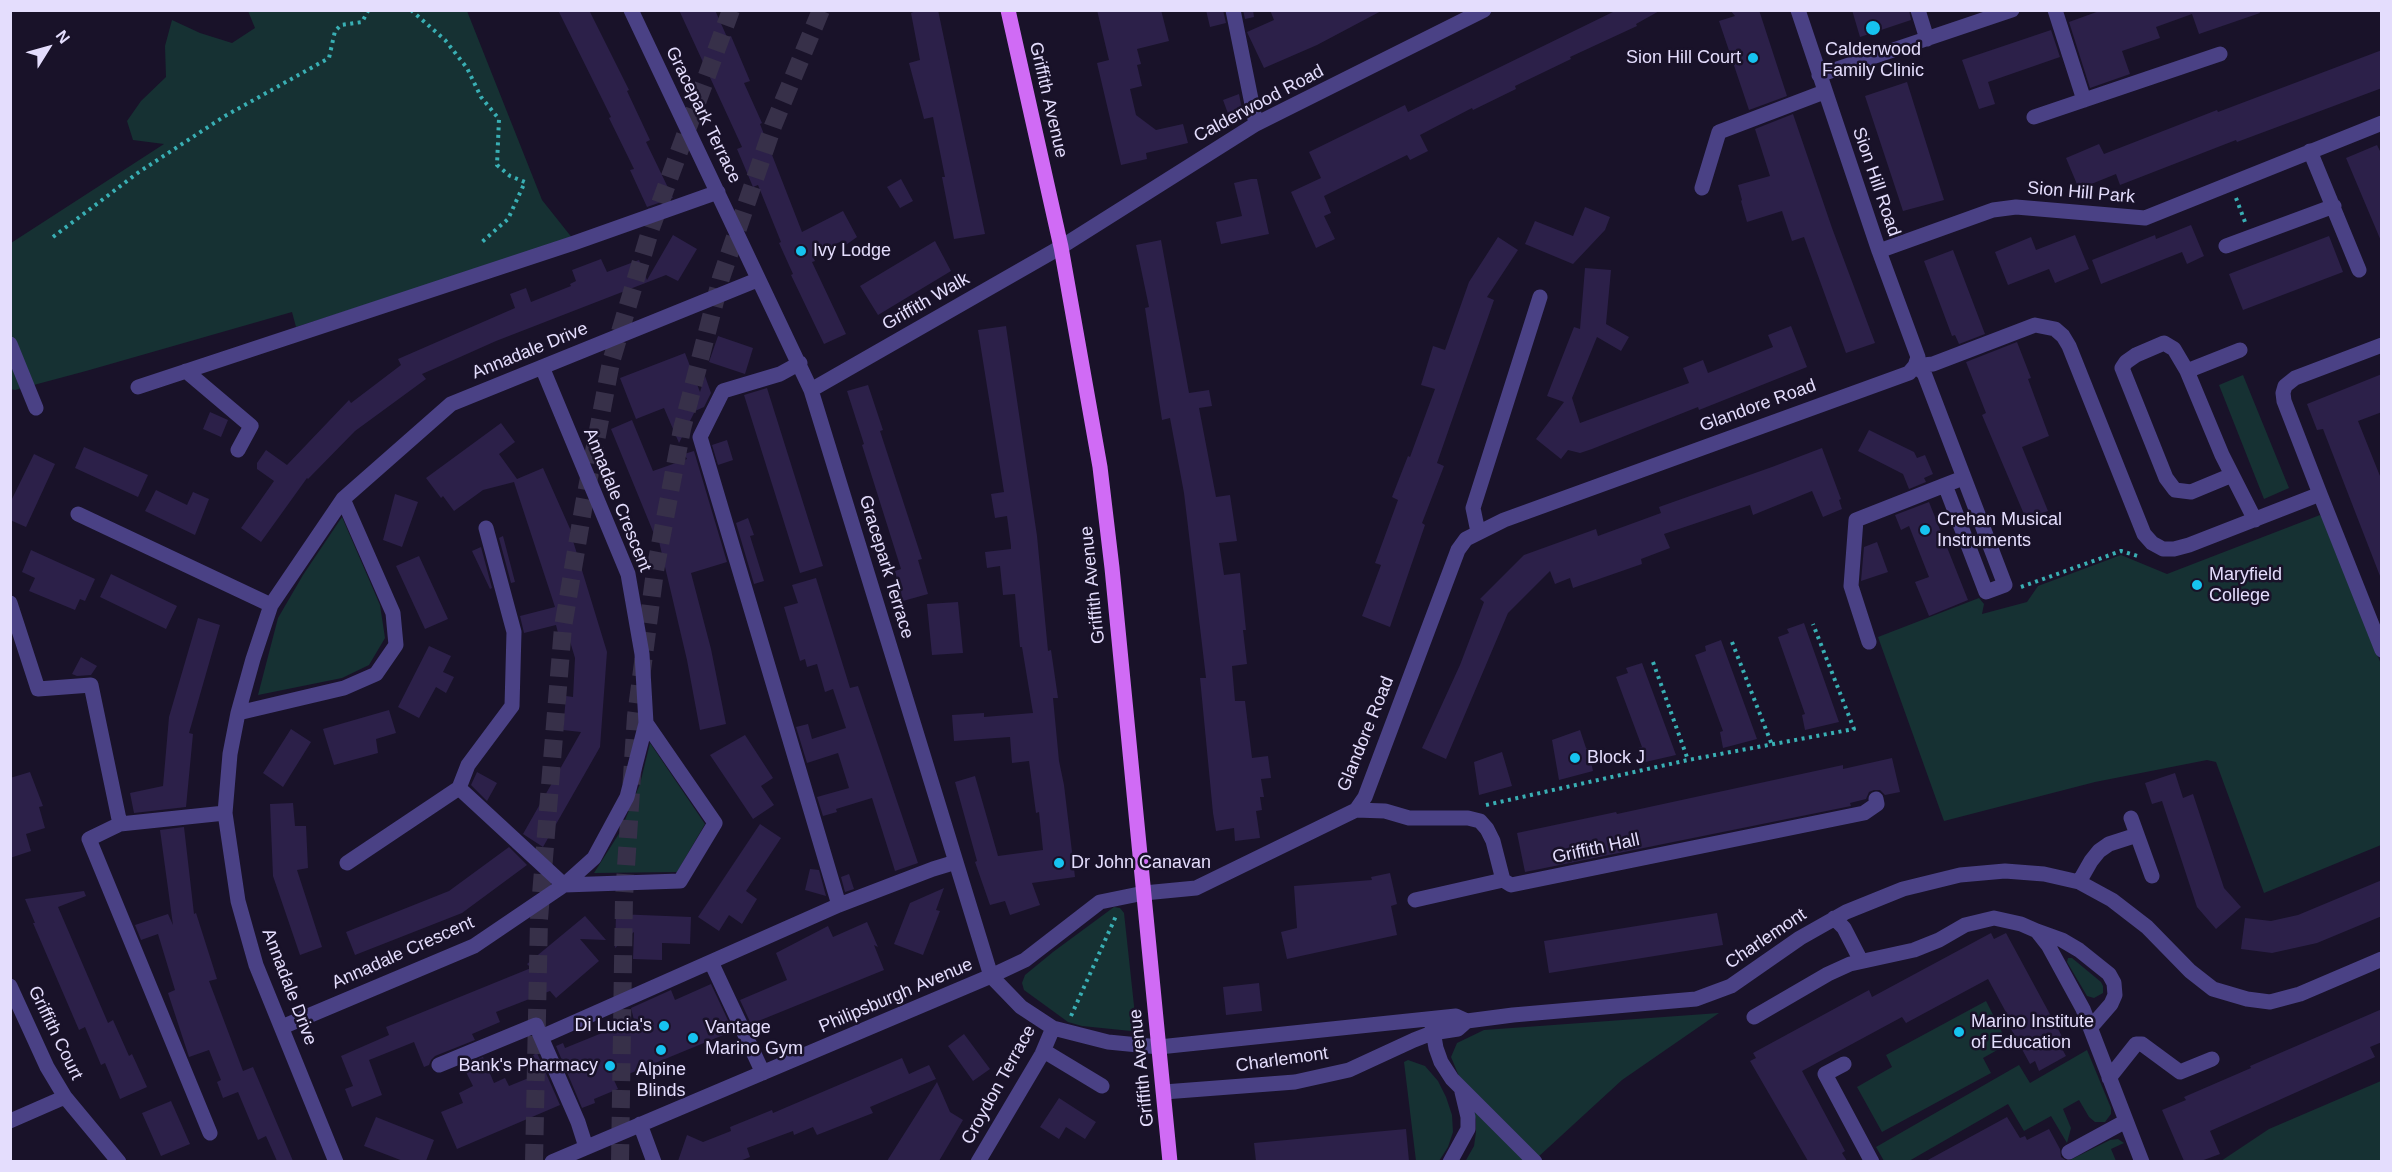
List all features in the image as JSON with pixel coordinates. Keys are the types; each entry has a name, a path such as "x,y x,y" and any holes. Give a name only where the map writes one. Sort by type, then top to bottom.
{"main road":[{"name":"Griffith Avenue","path":"1008,10 1061,247 1100,467 1112,568 1170,1161"}],"street":[{"name":"Gracepark Terrace","path":"631,10 811,390 992,976 1021,1007 1059,1029 1108,1042 1159,1047"},
{"path":"1233,10 1256,124"},
{"name":"Calderwood Road","path":"1061,247 1256,124 1484,10"},
{"name":"Sion Hill Road","path":"1798,10 1824,92 1918,357 1915,366"},
{"path":"1918,10 1927,39"},
{"path":"1819,75 2012,10"},
{"path":"2055,10 2084,100"},
{"path":"2034,117 2220,54"},
{"path":"1702,188 1719,132 1824,92"},
{"name":"Sion Hill Park","path":"1879,251 1993,210 2016,207 2145,218 2382,123"},
{"path":"2310,151 2359,270"},
{"path":"138,387 574,243 718,192"},
{"path":"2226,246 2334,206"},
{"name":"Griffith Walk","path":"811,390 1061,247"},
{"name":"Annadale Drive","path":"336,1161 256,965 238,901 225,813 230,754 238,713 271,605 343,499 451,404 757,280"},
{"path":"1479,532 1473,508 1540,297"},
{"name":"Glandore Road","path":"1144,893 1196,888 1356,810 1365,797 1458,550 1466,539 1504,520 1909,373 1915,366 1933,364 2035,326 2055,329 2069,346 2144,534 2152,543 2163,549 2174,549 2255,520"},
{"path":"2232,475 2191,492 2175,490 2166,477 2122,368 2126,362 2164,343 2174,349 2187,371 2232,475 2255,520 2320,494"},
{"path":"10,344 36,408"},
{"path":"2382,345 2295,378 2285,386 2283,393 2284,401 2382,650"},
{"path":"2187,371 2240,350"},
{"path":"800,363 780,374 723,391 700,437 839,905"},
{"path":"1915,366 1924,373 2005,585 1986,592 1945,485"},
{"name":"Annadale Crescent","path":"282,1027 474,946 564,885 594,858 627,796 646,723 642,654 628,574 542,367"},
{"path":"186,371 251,426 238,450"},
{"path":"1869,642 1851,586 1856,520 1963,478"},
{"path":"238,713 344,688 376,674 396,645 393,613 343,499"},
{"path":"78,514 271,605"},
{"path":"347,863 459,788 468,765 512,706 514,632 486,528"},
{"path":"10,603 38,690 91,685 120,824"},
{"path":"459,788 564,885 680,881 715,823 646,723"},
{"name":"Griffith Hall","path":"1503,880 1511,885 1521,885 1853,816 1864,813 1877,804 1876,799"},
{"path":"1356,810 1385,811 1409,818 1468,818 1480,821 1487,829 1493,841 1503,880 1415,900"},
{"path":"210,1133 89,839 120,824 225,813"},
{"path":"2131,818 2152,876"},
{"path":"2079,882 2099,851 2109,844 2137,835"},
{"path":"541,1037 839,905 957,862"},
{"name":"Charlemont","path":"1159,1047 1432,1026 1458,1029 1467,1022 1513,1015 1696,999 1731,986 1800,938 1834,918 1903,889 1960,875 2005,871 2044,873 2079,882 2112,900 2147,927 2190,971 2213,989 2247,999 2270,1002 2300,994 2382,959"},
{"name":"Philipsburgh Avenue","path":"552,1161 992,976 1024,960 1100,902 1144,893"},
{"path":"1834,918 1844,928 1861,961"},
{"path":"1754,1017 1828,974 1861,961 1914,950 1939,940 1965,925 1995,918 2020,924 2062,940 2079,950 2109,974 2114,983 2115,995 2111,1004 2091,1027"},
{"path":"2037,932 2048,945 2091,1027 2142,1161"},
{"path":"711,962 763,1073"},
{"name":"Griffith Court","path":"10,986 47,1067 65,1097 119,1161"},
{"path":"439,1065 536,1024 578,1122 586,1147"},
{"path":"1432,1026 1441,1062 1461,1090 1534,1161"},
{"name":"Charlemont","path":"1164,1092 1295,1082 1349,1070 1432,1026"},
{"name":"Croydon Terrace","path":"978,1161 1059,1029"},
{"path":"2109,1078 2136,1044 2142,1044 2180,1072 2212,1059"},
{"path":"1044,1051 1102,1086"},
{"path":"1844,1064 1825,1074 1872,1161"},
{"path":"1450,1161 1468,1129 1466,1103 1461,1090"},
{"name":"Griffith Court","path":"10,1121 65,1097"},
{"path":"2069,1152 2126,1120"},
{"path":"640,1124 654,1161"}],"path":[{"path":"53,237 148,166 225,116 329,58 334,31 341,25 362,22 368,11 373,10"},
{"path":"411,10 445,40 467,68 481,97 499,118 497,165 510,176 525,182 508,219 482,242"},
{"path":"2230,183 2251,237"},
{"path":"1479,808 1688,760 1854,729 1813,624"},
{"path":"1732,642 1772,745"},
{"path":"1653,662 1688,760"},
{"path":"1059,1029 1120,908"}],"green space":[{"path":"248,11 467,11 542,200 573,239 296,327 292,312 86,371 15,390 11,389 11,243 164,144 133,140 127,121 141,101 166,77 165,46 172,20 200,33 232,43 255,28"},
{"path":"2243,375 2289,488 2264,499 2219,385"},
{"path":"2320,515 2325,521 2381,664 2381,845 2264,893 2216,762 2207,760 2095,782 1944,821 1878,637 1979,598 1984,604 1982,614 2027,602 2038,586 2121,555 2167,574"},
{"path":"342,517 380,605 385,638 369,665 342,678 258,695 278,618 303,575"},
{"path":"650,743 705,824 677,872 594,873 620,832 640,784"},
{"path":"1114,907 1120,908 1124,913 1136,1024 1131,1031 1082,1026 1068,1022 1024,990 1022,983 1025,975"},
{"path":"2068,958 2072,958 2101,982 2103,993 2094,998 2087,996 2067,962"},
{"path":"1986,1001 2008,1044 1983,1058 1991,1073 1882,1132 1857,1087 1892,1067 1886,1055"},
{"path":"1719,1013 1622,1080 1537,1158 1461,1081 1451,1057 1457,1043 1484,1030"},
{"path":"2087,1050 2111,1108 2111,1114 2105,1122 2095,1122 2089,1117 2079,1100 2063,1109 2071,1128 2067,1143 2051,1116 2024,1131 2008,1104 1909,1161 1884,1161 1876,1147 2019,1065 2030,1083"},
{"path":"1408,1060 1425,1066 1438,1081 1452,1115 1453,1132 1448,1147 1439,1161 1416,1161 1404,1062"},
{"path":"2381,1081 2381,1161 2221,1161 2269,1129"},
{"path":"1472,1107 1529,1162 1465,1162 1474,1146 1476,1132 1476,1120"},
{"path":"2118,1139 2124,1143 2111,1149 2116,1161 2068,1161 2110,1140"}],"building":[{"path":"558,10 589,10 629,90 627,91 650,140 646,142 673,198 647,207 630,170 634,169 609,118 611,117"},
{"path":"679,10 715,10 727,37 731,36 750,81 744,83 762,123 760,124 802,232 843,211 857,237 843,247 840,242 812,255 815,261 812,262 846,334 824,344 791,275 793,274 758,185 753,187 737,149 742,147"},
{"path":"918,10 938,10 985,234 954,239 933,117 924,119 909,63 920,60 911,13"},
{"path":"1097,10 1161,10 1169,41 1137,49 1141,64 1137,65 1142,86 1130,89 1136,115 1156,130 1183,124 1188,143 1146,153 1147,159 1121,165 1097,63 1109,60"},
{"path":"1206,10 1223,10 1226,23 1210,27"},
{"path":"1243,10 1253,10 1254,17 1245,19"},
{"path":"1270,10 1383,10 1317,45 1264,68 1247,32 1274,20"},
{"path":"1617,10 1661,10 1636,24 1637,26 1515,86 1516,89 1473,110 1472,108 1420,135 1428,151 1410,160 1407,155 1324,196 1331,213 1324,216 1335,239 1316,248 1291,192 1321,178 1309,152 1405,105 1408,112"},
{"name":"Sion Hill Court","path":"1730,10 1759,10 1787,96 1749,110 1719,21 1735,16"},
{"name":"Calderwood Family Clinic","path":"1852,10 1909,10 1911,20 1860,37"},
{"path":"2102,10 2259,10 2260,13 2199,34 2192,14 2156,27 2160,38 2122,51 2130,74 2090,88 2069,22"},
{"path":"2051,30 2060,57 1988,82 1995,104 1979,109 1962,60"},
{"path":"2382,50 2382,88 2237,142 2236,140 2120,185 2116,174 2079,189 2066,158 2099,144 2104,154"},
{"path":"1907,82 1944,200 1903,211 1865,96"},
{"path":"1239,94 1243,114 1230,119 1223,100"},
{"path":"1793,114 1875,343 1846,353 1804,237 1792,241 1782,211 1747,222 1741,201 1738,185 1770,176 1755,129"},
{"path":"2377,145 2382,155 2381,241 2346,158"},
{"path":"901,179 913,201 900,208 887,187"},
{"path":"1257,179 1269,234 1221,244 1216,222 1242,216 1234,183"},
{"path":"1585,207 1610,217 1605,230 1573,264 1525,244 1535,221 1573,236"},
{"path":"2191,225 2204,256 2187,264 2182,252 2101,284 2092,260 2155,235 2156,239"},
{"path":"673,235 697,249 678,281 666,275 496,341 422,374 426,379 355,431 307,478 261,542 241,528 274,481 257,469 257,463 266,450 287,465 349,400 351,403 401,365 398,359 515,308 510,294 526,288 531,302 571,286 570,284 576,281 572,270 601,259 607,272 639,260 647,280"},
{"path":"2075,235 2089,269 2055,283 2049,269 2008,285 1995,252 2031,237 2036,250"},
{"path":"2329,236 2343,272 2243,310 2229,274"},
{"path":"1498,237 1518,250 1487,297 1494,300 1437,463 1444,466 1422,523 1425,525 1390,627 1362,616 1381,565 1375,563 1398,500 1392,497 1408,456 1410,457 1435,389 1421,385 1433,346 1445,350 1469,282"},
{"path":"1161,240 1189,393 1209,390 1212,406 1199,408 1216,497 1230,495 1237,541 1219,543 1224,575 1240,573 1247,664 1232,666 1235,701 1245,701 1252,758 1268,756 1271,778 1261,779 1264,797 1260,797 1262,810 1256,811 1260,838 1235,841 1234,828 1216,831 1213,813 1200,678 1206,678 1184,493 1170,418 1162,420 1145,308 1149,307 1136,245"},
{"path":"935,241 951,271 878,315 860,286"},
{"path":"1953,250 1985,334 1959,344 1955,335 1952,336 1924,261"},
{"path":"1585,268 1611,270 1606,324 1629,337 1621,351 1597,337 1572,398 1580,423 1689,383 1683,368 1703,360 1708,373 1773,347 1768,335 1791,326 1807,367 1592,449 1580,453 1568,450 1561,459 1536,439 1564,402 1547,396 1574,327 1580,329"},
{"path":"1006,326 1037,536 1048,651 1051,650 1058,698 1053,698 1075,877 1032,883 1040,905 1010,915 1005,901 990,905 975,862 977,861 955,782 975,776 998,856 1043,850 1039,812 1036,813 1029,761 1012,763 1010,737 954,741 952,715 984,713 984,717 1033,713 1022,647 1020,647 1015,594 1003,595 1000,566 987,568 985,552 1011,549 1011,546 1007,516 995,518 991,494 1004,492 978,330"},
{"path":"718,336 753,348 745,374 709,362"},
{"path":"2017,342 2049,436 2022,447 2048,511 2026,519 1982,415 1986,413 1966,362"},
{"path":"685,353 700,392 705,376 711,393 704,407 695,411 679,443 664,408 636,419 620,378"},
{"path":"2382,374 2382,412 2358,421 2382,481 2380,576 2323,429 2317,430 2307,404"},
{"path":"868,385 883,430 880,431 922,559 918,560 928,594 903,601 895,571 901,569 847,391"},
{"path":"767,388 823,566 800,573 744,395"},
{"path":"210,412 228,420 221,437 203,429"},
{"path":"632,420 653,471 687,459 684,454 694,451 727,562 691,573 711,649 726,724 700,730 687,660 657,533 654,534 611,429"},
{"path":"501,423 515,442 499,454 517,479 543,468 571,531 607,652 600,747 543,847 523,834 581,732 563,730 566,696 573,697 575,658 569,638 560,641 556,625 524,633 520,616 555,607 514,482 483,490 454,511 426,478"},
{"path":"1869,430 1914,452 1917,458 1925,455 1933,474 1924,478 1926,482 1909,489 1903,474 1858,451"},
{"path":"727,440 733,460 718,465 712,445"},
{"path":"84,447 148,475 138,497 75,468"},
{"path":"1822,448 1841,499 1839,500 1842,509 1823,517 1812,491 1753,515 1750,505 1664,534 1670,548 1641,559 1642,564 1573,588 1570,578 1555,584 1550,571 1508,613 1446,759 1422,748 1460,665 1484,602 1480,599 1524,555 1596,529 1598,536 1661,513 1659,507"},
{"path":"34,454 55,464 26,527 10,520 10,503"},
{"path":"156,490 187,505 193,492 209,499 195,535 145,511"},
{"path":"395,494 418,502 402,547 383,540"},
{"path":"1929,502 1968,600 1929,616 1915,582 1929,577 1909,526 1901,530 1895,515"},
{"path":"748,518 754,535 750,536 764,581 754,584 736,523"},
{"path":"503,536 515,582 511,583 499,538"},
{"path":"1877,542 1888,572 1861,581 1864,547"},
{"path":"481,547 492,588 490,589 472,551"},
{"path":"31,550 95,579 85,601 80,599 75,610 29,591 35,578 22,572"},
{"path":"419,556 448,619 425,629 396,566"},
{"path":"111,574 177,606 166,629 100,597"},
{"path":"816,578 850,688 858,686 918,863 895,871 872,798 836,809 837,812 823,816 817,797 849,788 838,753 807,763 796,727 808,724 812,739 846,728 833,689 825,692 817,664 807,667 805,659 800,661 784,607 798,603 792,585"},
{"path":"958,602 963,653 932,655 927,604"},
{"path":"198,618 220,625 189,733 193,734 186,807 134,813 130,793 163,786 169,717"},
{"path":"1804,623 1839,722 1805,730 1802,715 1805,714 1778,637 1789,633 1787,629"},
{"path":"1721,640 1757,739 1723,748 1720,732 1723,731 1695,655 1706,651 1705,646"},
{"path":"429,646 451,656 443,672 454,677 446,693 436,687 419,718 398,707"},
{"path":"81,657 97,666 91,675 72,674"},
{"path":"1642,663 1676,755 1641,763 1638,748 1642,747 1616,677 1628,673 1626,668"},
{"path":"389,710 396,733 376,739 378,753 334,765 323,729"},
{"path":"291,729 311,742 283,787 263,773"},
{"name":"Block J","path":"1580,730 1586,748 1588,748 1593,771 1559,780 1552,740"},
{"path":"745,735 773,778 761,786 774,805 753,819 710,755"},
{"path":"1502,752 1512,786 1479,795 1474,762"},
{"path":"1892,758 1900,792 1885,795 1880,790 1874,790 1869,792 1866,799 1850,803 1851,806 1525,872 1517,833 1616,812 1617,814 1843,765 1843,769"},
{"path":"30,772 43,806 39,807 45,828 26,834 31,851 10,858 10,778"},
{"path":"477,772 497,783 487,801 471,785"},
{"path":"2175,773 2183,798 2193,794 2224,888 2241,907 2216,929 2197,907 2162,801 2152,804 2145,783"},
{"path":"293,803 295,826 306,826 308,868 297,870 322,947 300,955 273,876 270,804"},
{"path":"760,824 781,838 746,891 757,899 742,924 729,915 719,931 698,917"},
{"path":"184,827 194,914 196,913 217,979 209,981 243,1071 253,1067 293,1161 277,1161 266,1136 258,1140 238,1092 223,1098 217,1082 221,1080 209,1050 189,1057 168,993 175,990 158,934 141,940 135,925 168,914 173,925 160,830"},
{"path":"509,847 527,865 462,913 355,955 346,932 449,891"},
{"path":"810,869 819,870 826,896 805,890"},
{"path":"1390,873 1397,904 1391,906 1397,935 1287,959 1281,932 1297,928 1294,886 1372,880 1371,877"},
{"path":"849,874 854,889 845,892 841,877"},
{"path":"2382,880 2382,916 2317,943 2272,953 2241,949 2245,918 2271,921 2298,915"},
{"path":"944,888 936,910 940,911 923,955 894,944 910,903"},
{"path":"84,891 86,896 58,907 108,1023 113,1020 129,1056 132,1054 147,1087 120,1099 105,1063 101,1065 85,1027 79,1030 25,899"},
{"path":"1717,913 1723,945 1549,973 1544,941"},
{"path":"616,914 691,917 690,944 662,943 662,960 633,959 634,932 615,948"},
{"path":"585,916 606,940 580,939 599,961 556,998 550,991 496,1012 500,1022 472,1034 475,1040 435,1056 429,1065 424,1067 414,1042 369,1060 382,1095 352,1107 345,1089 353,1086 341,1056 389,1035 386,1027 531,968 527,964"},
{"path":"867,922 878,947 874,945 884,970 751,1024 740,1000 787,980 776,953 828,926 833,937"},
{"name":"Marino Institute of Education","path":"1991,933 1994,939 2006,933 2065,1042 2060,1045 2066,1056 2039,1071 2035,1061 2030,1064 2011,1029 2014,1027 1988,979 1906,1023 1902,1017 1802,1071 1845,1151 1842,1153 1847,1161 1808,1161 1750,1061 1756,1058 1753,1053 1869,990 1872,997"},
{"path":"1259,983 1262,1011 1226,1015 1223,987"},
{"path":"711,984 733,1031 614,1080 618,1089 594,1099 595,1103 582,1108 556,1046 563,1043 565,1048 634,1020 631,1008 671,990 675,1000"},
{"path":"2382,1009 2382,1042 2370,1047 2375,1057 2210,1131 2220,1154 2201,1161 2184,1161 2162,1110 2186,1100 2184,1097 2251,1068 2250,1066"},
{"path":"964,1034 990,1069 973,1081 948,1046"},
{"path":"537,1053 560,1105 457,1149 441,1112 463,1103 459,1093 473,1086 463,1066 483,1057 494,1083 505,1078 509,1086 541,1073 533,1055"},
{"path":"902,1058 909,1074 929,1065 936,1079 870,1107 873,1113 817,1135 813,1127 794,1135 793,1131 747,1148 750,1157 740,1161 678,1161 687,1135 703,1142 731,1131 730,1127 772,1110 773,1113"},
{"path":"937,1082 950,1112 963,1120 939,1161 887,1161"},
{"path":"1059,1098 1096,1122 1085,1139 1066,1127 1059,1139 1040,1127"},
{"path":"171,1101 190,1144 161,1156 142,1113"},
{"path":"376,1117 434,1140 426,1161 403,1161 364,1146"},
{"path":"2007,1117 2020,1138 2025,1136 2027,1140 2049,1129 2060,1149 2061,1157 2067,1161 1926,1161"},
{"path":"1406,1129 1409,1161 1256,1161 1254,1143"}],"tunnel":[{"path":"534,1162 539,919 563,627 584,504 611,362 651,228 731,10"},
{"path":"620,1162 624,897 636,716 655,571 682,429 721,278 773,126 821,10"}],"place":[{"name":"Calderwood Family Clinic","path":"1873,28"},
{"name":"Sion Hill Court","path":"1753,58"},
{"name":"Ivy Lodge","path":"801,251"},
{"name":"Crehan Musical Instruments","path":"1925,530"},
{"name":"Maryfield College","path":"2197,585"},
{"name":"Block J","path":"1575,758"},
{"name":"Dr John Canavan","path":"1059,863"},
{"name":"Di Lucia's","path":"664,1026"},
{"name":"Marino Institute of Education","path":"1959,1032"},
{"name":"Vantage Marino Gym","path":"693,1038"},
{"name":"Alpine Blinds","path":"661,1050"},
{"name":"Bank's Pharmacy","path":"610,1066"}]}
